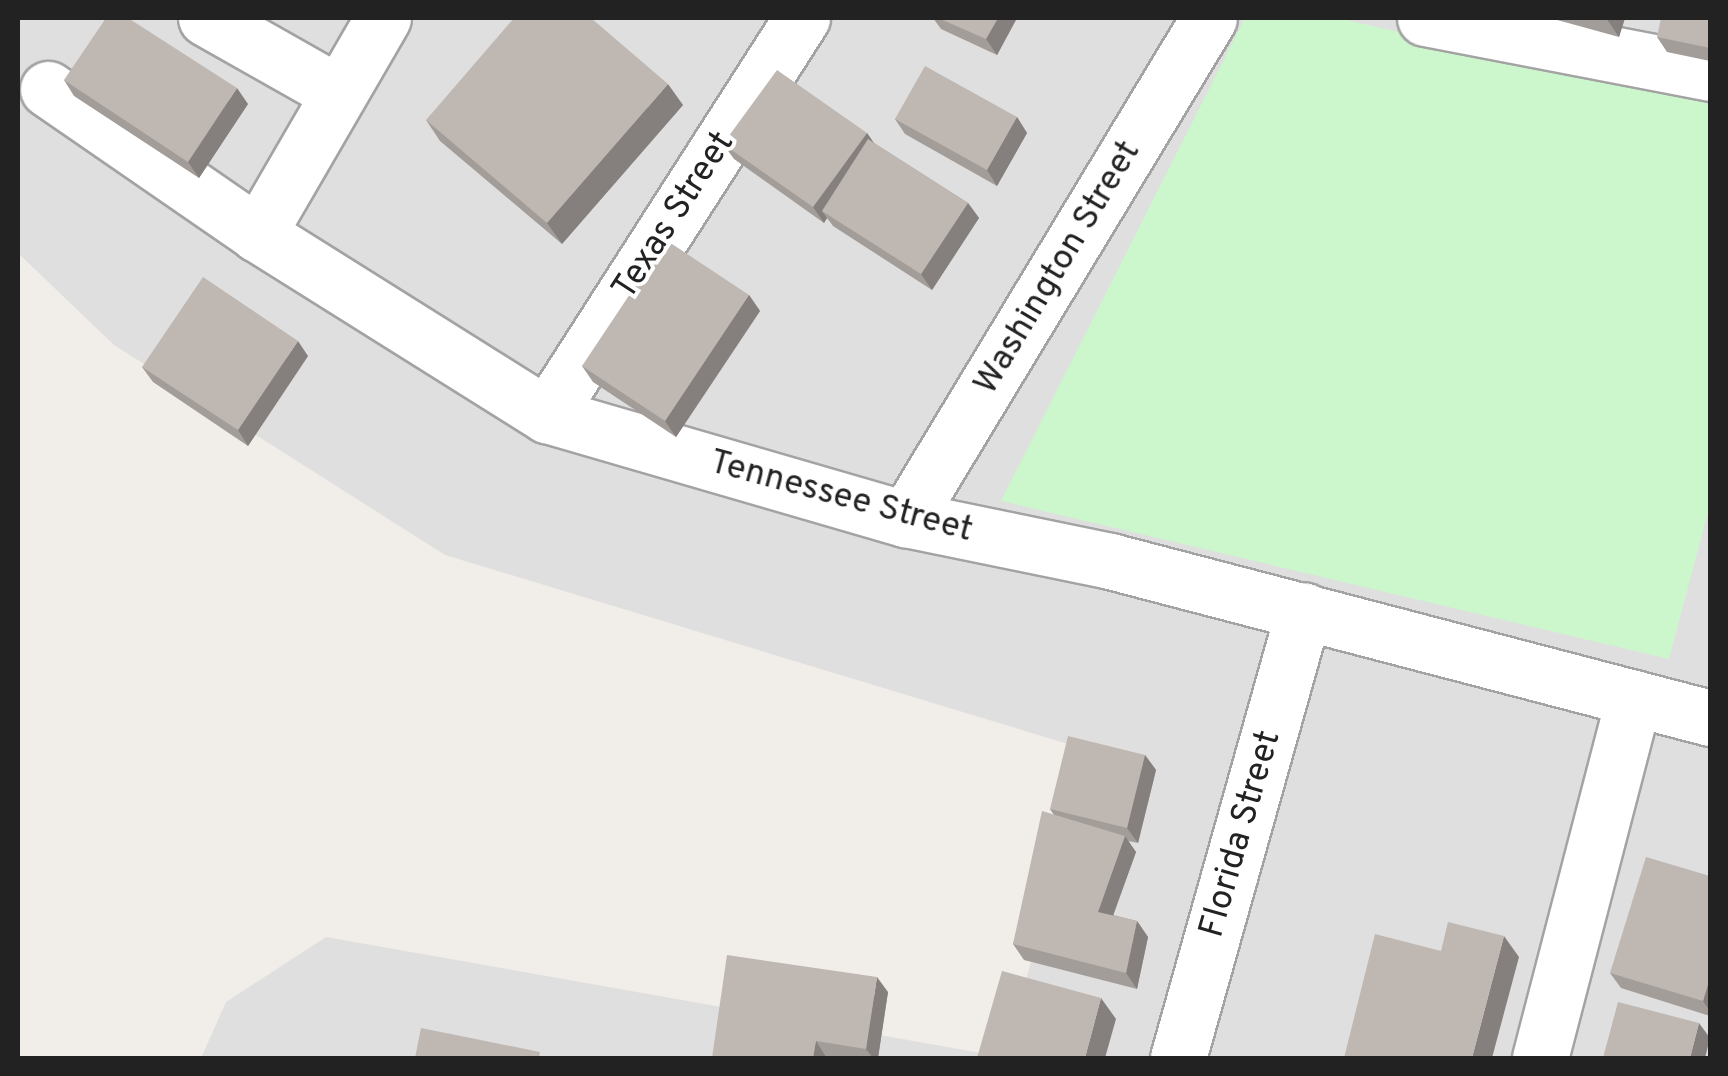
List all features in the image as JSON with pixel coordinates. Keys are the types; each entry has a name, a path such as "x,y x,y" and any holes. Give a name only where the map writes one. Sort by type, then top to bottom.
{"street":[{"path":"206,18 337,92"},
{"path":"258,234 383,18"},
{"name":"Texas Street","path":"547,415 802,18"},
{"name":"Washington Street","path":"906,519 1210,18"},
{"path":"1425,18 1663,39 1710,73"},
{"name":"Tennessee Street","path":"48,89 258,234 547,415 906,519 1304,610 1710,718"},
{"name":"Florida Street","path":"1178,1058 1304,610"},
{"path":"1540,1058 1634,698"}],"shaded area":[{"path":"18,18 1710,18 1710,1058 201,1058 226,1002 326,937 1004,1057 1091,751 445,555 114,345 18,253"}],"green space":[{"path":"1245,18 1337,18 1710,102 1710,505 1669,659 1001,501"}],"building":[{"path":"106,18 128,18 237,88 188,162 64,80"},
{"path":"514,18 591,18 668,84 547,223 426,120"},
{"path":"938,18 998,18 986,39"},
{"path":"1661,18 1710,18 1710,48 1657,37"},
{"path":"925,66 1017,117 987,170 895,119"},
{"path":"777,70 867,133 813,207 723,144"},
{"path":"868,139 968,203 921,274 822,211"},
{"path":"666,240 749,295 665,421 582,366"},
{"path":"203,277 298,341 238,430 142,367"},
{"path":"1068,736 1145,755 1127,828 1050,809"},
{"path":"1042,811 1125,836 1098,912 1137,921 1126,973 1013,944"},
{"path":"1646,857 1710,876 1710,978 1703,1001 1610,973"},
{"path":"1448,922 1504,936 1472,1058 1344,1058 1375,934 1441,951"},
{"path":"727,955 877,977 866,1049 816,1041 813,1058 712,1058"},
{"path":"1002,971 1101,998 1085,1058 977,1058"},
{"path":"1618,1002 1699,1023 1690,1058 1603,1058"},
{"path":"421,1028 540,1052 539,1058 415,1058"}]}
